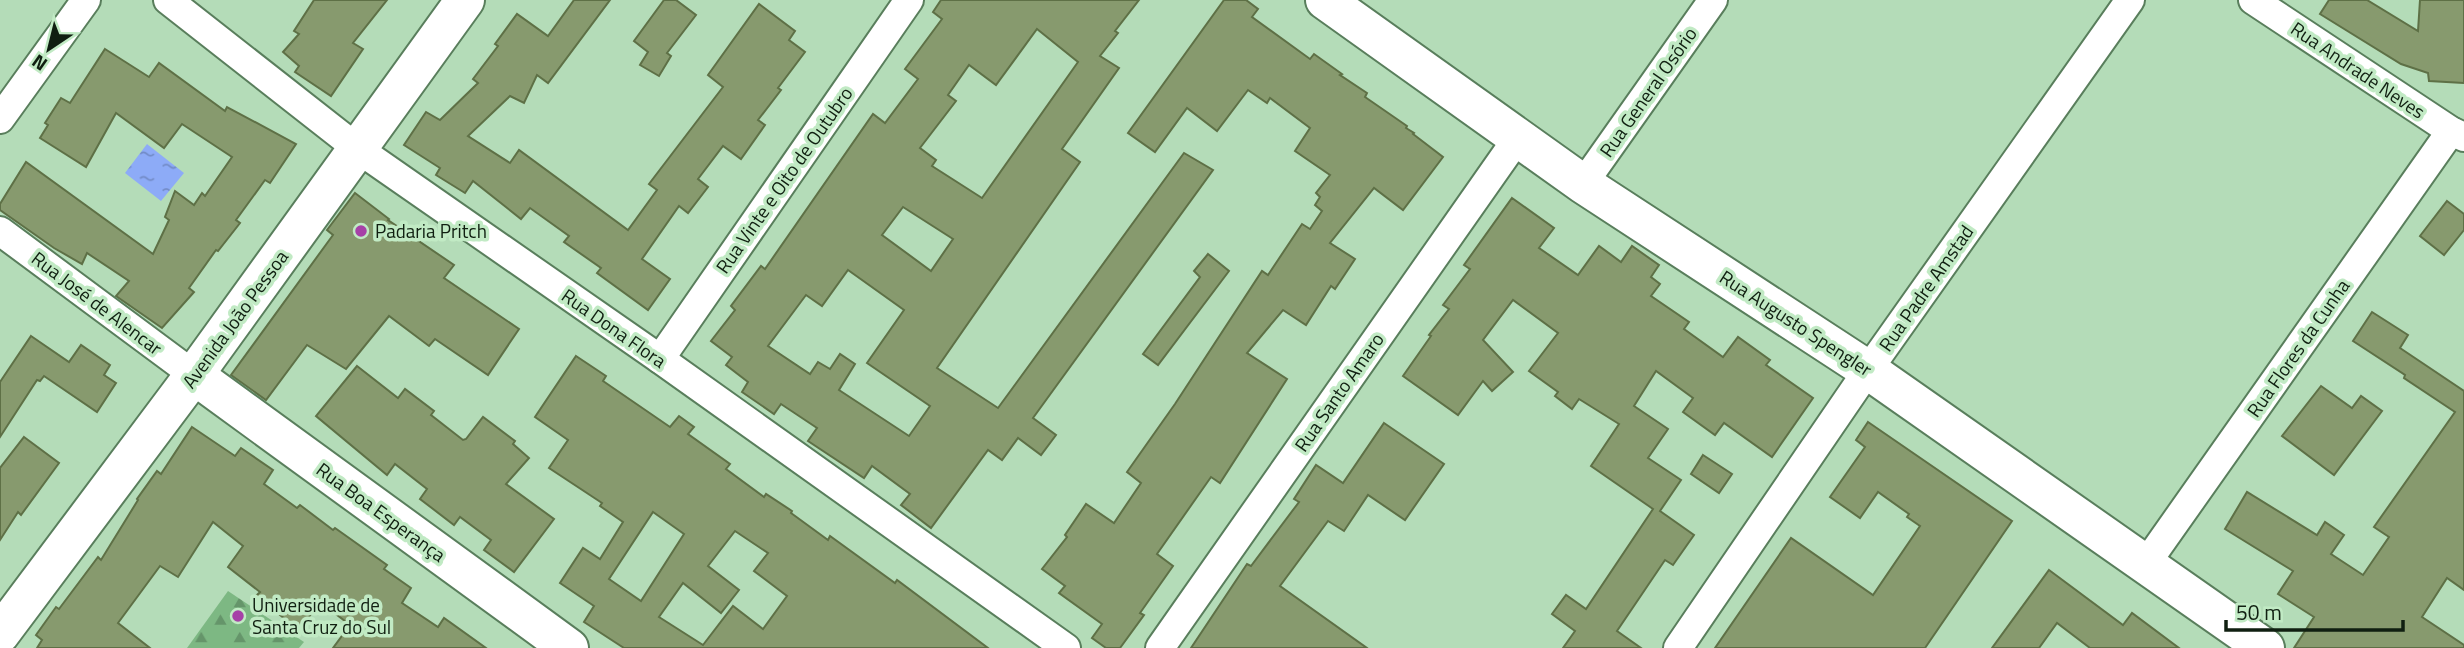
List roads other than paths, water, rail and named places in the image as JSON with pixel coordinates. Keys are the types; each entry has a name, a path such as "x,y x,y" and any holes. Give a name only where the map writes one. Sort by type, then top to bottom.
{"street":[{"path":"0,120 86,0"},
{"name":"Rua Dona Flora","path":"168,0 358,149 660,359 1066,648"},
{"name":"Avenida João Pessoa","path":"0,635 194,375 465,0"},
{"name":"Rua Vinte e Oito de Outubro","path":"660,359 909,0"},
{"name":"Rua Augusto Spengler","path":"1325,0 1583,184 1868,370 2145,565 2245,643"},
{"name":"Rua General Osório","path":"1583,184 1713,0"},
{"name":"Rua Padre Amstad","path":"1678,648 1868,370 2130,0"},
{"name":"Rua Andrade Neves","path":"2253,0 2457,134"},
{"name":"Rua Flores da Cunha","path":"2145,565 2457,134"},
{"name":"Rua Santo Amaro","path":"1160,648 1519,136"},
{"name":"Rua José de Alencar","path":"0,231 194,375"},
{"name":"Rua Boa Esperança","path":"194,375 569,648"}],"water":[{"path":"147,144 184,173 161,201 125,173"}],"place":[{"name":"Padaria Pritch","path":"361,231"},
{"name":"Universidade de Santa Cruz do Sul","path":"238,616"}]}
